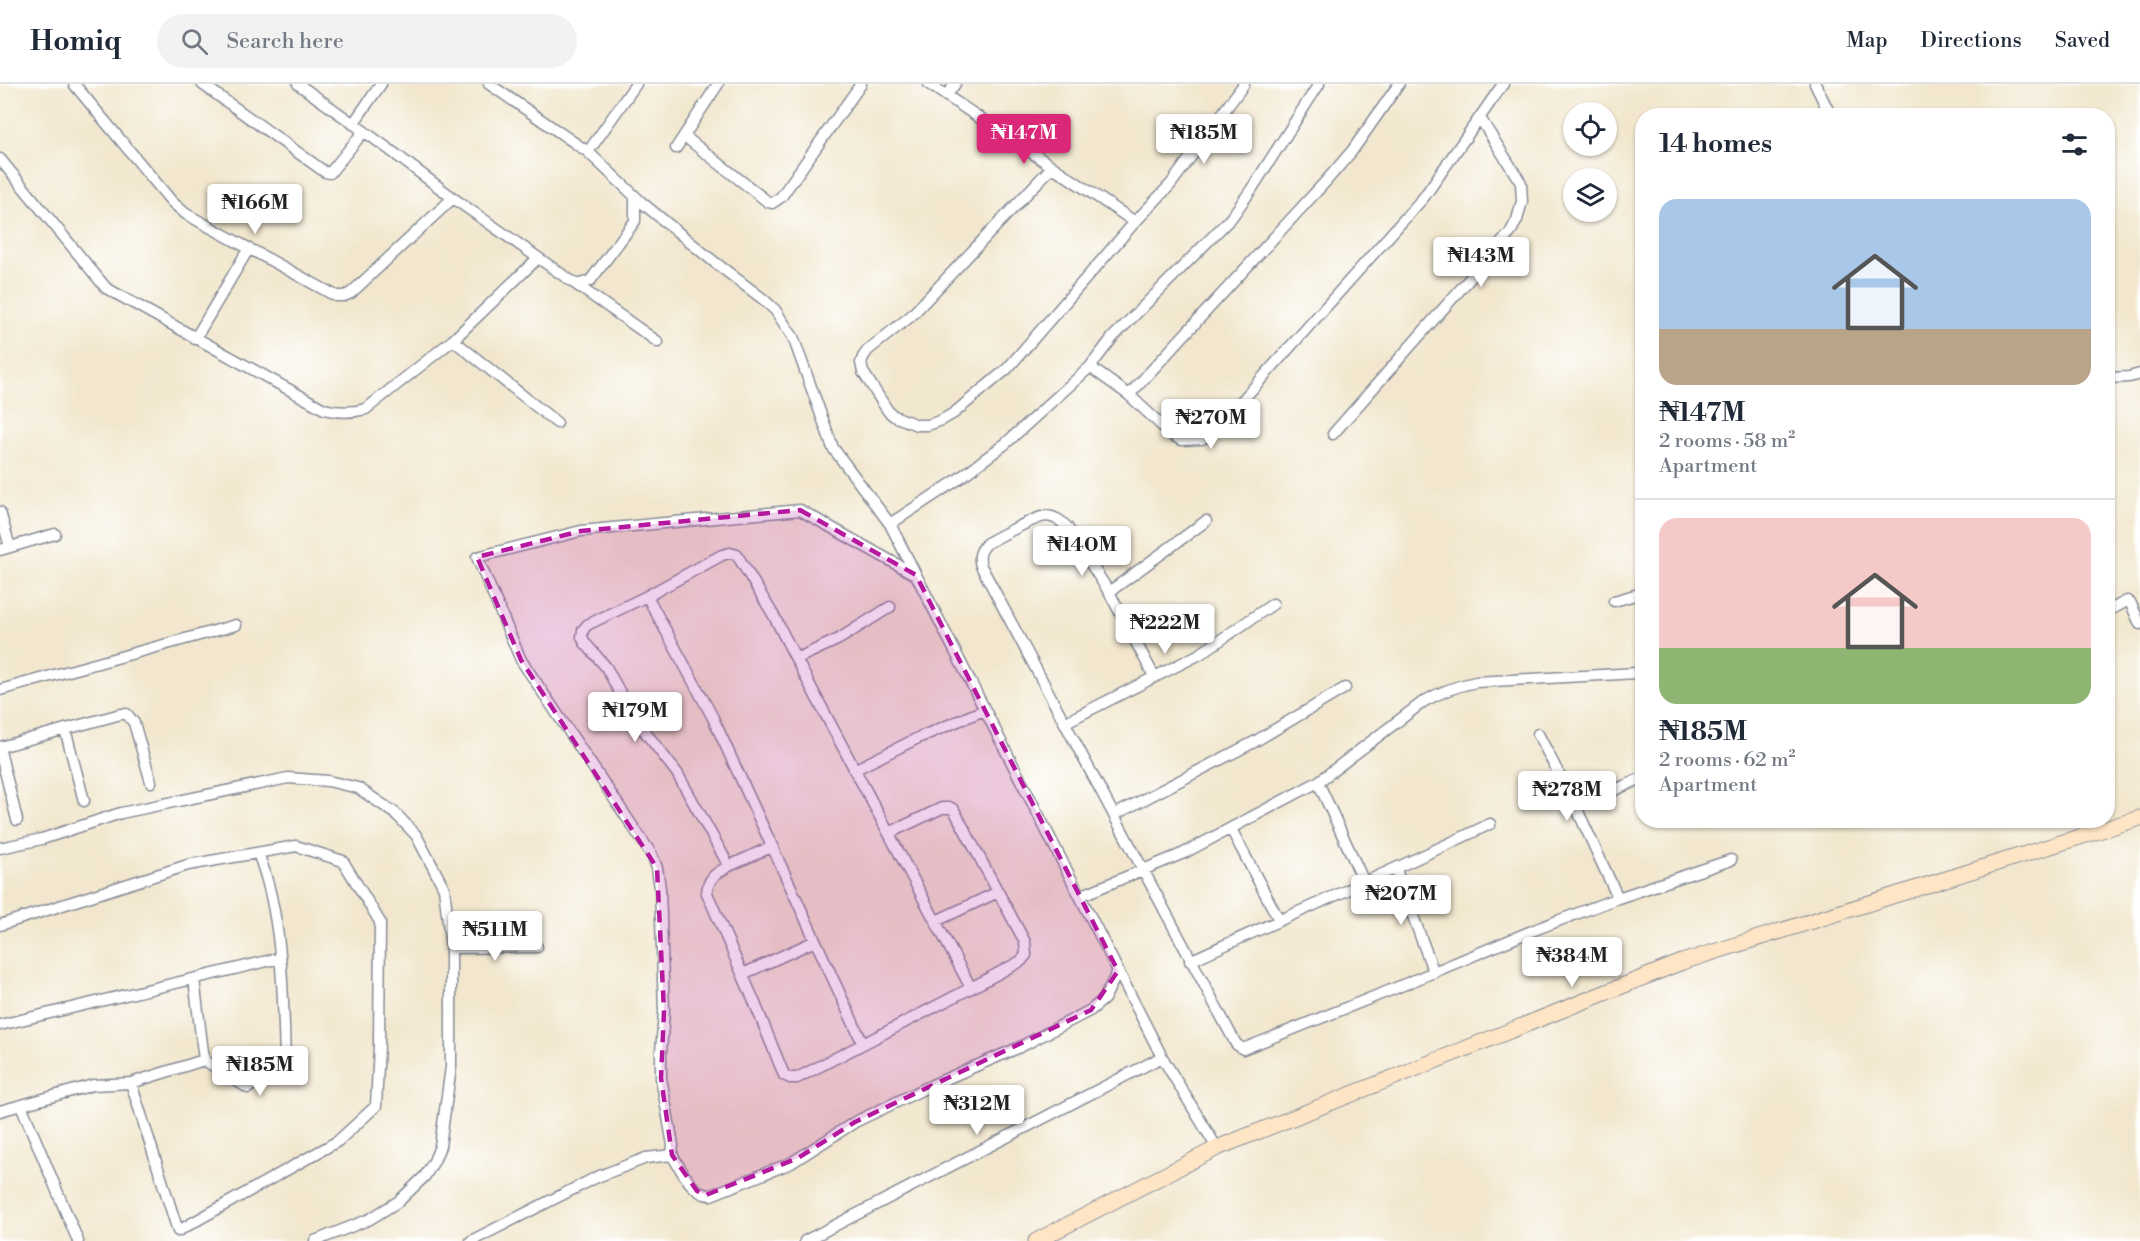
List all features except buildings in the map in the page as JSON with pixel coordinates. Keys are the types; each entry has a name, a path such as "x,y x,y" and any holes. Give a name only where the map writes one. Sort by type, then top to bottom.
{"main road":[{"path":"2115,826 2140,818"},
{"path":"1036,1241 1217,1148 1682,962 2108,828"}],"street":[{"path":"74,84 172,202 186,214 336,296 351,293 453,198"},
{"path":"202,84 325,172 330,173 364,132"},
{"path":"298,84 453,198 658,342"},
{"path":"353,124 381,84"},
{"path":"489,84 588,152 635,196 712,261 776,310 790,333 833,448 890,524 1162,1057 1217,1148"},
{"path":"588,152 636,84"},
{"path":"676,148 718,84"},
{"path":"684,136 772,203 781,197 861,84"},
{"path":"928,84 1135,222"},
{"path":"946,96 954,84"},
{"path":"1052,167 910,316 863,357 861,363 864,372 888,411 894,416 917,425 928,425 942,420 954,413 1007,369 1179,175 1244,84"},
{"path":"890,524 957,480 1005,444 1090,367 1113,337 1231,218 1319,84"},
{"path":"1129,395 1333,173 1352,151 1399,84"},
{"path":"1090,367 1129,395 1172,435 1181,440 1202,439 1214,432 1418,205 1503,84"},
{"path":"1815,84 1827,108"},
{"path":"1333,434 1510,233 1517,219 1522,201 1521,183 1480,118"},
{"path":"0,159 106,288 324,409 351,413 366,410 453,340 538,258"},
{"path":"577,285 590,281 635,221 635,196"},
{"path":"195,339 249,248"},
{"path":"453,340 557,423"},
{"path":"2115,378 2140,374"},
{"path":"916,575 800,510 582,531 477,557 521,660 652,855 657,868 660,888 664,1011 661,1078 674,1145 672,1155 697,1191 706,1195 783,1166 855,1122 932,1085 1020,1047 1091,1010 1104,999 1118,971"},
{"path":"0,512 5,549 56,534"},
{"path":"1154,676 1108,592 1067,527 1055,518 1040,517 987,543 981,549 979,559 981,566 1066,722 1190,961 1236,1044 1243,1049 1434,973 1534,930 1618,898 1731,860"},
{"path":"1108,592 1206,521"},
{"path":"729,866 677,773 632,715 609,673 582,637 587,625 647,596 722,555 730,553 737,555 770,607 971,988"},
{"path":"1614,602 1635,595"},
{"path":"647,596 712,716 863,1044"},
{"path":"2115,607 2127,601 2131,604 2140,624"},
{"path":"1066,722 1212,647 1273,604"},
{"path":"796,659 839,639 890,607"},
{"path":"0,690 236,625"},
{"path":"1080,896 1143,871 1231,830 1318,782 1423,702 1440,692 1476,682 1635,673"},
{"path":"1114,815 1247,746 1345,688"},
{"path":"854,770 918,738 984,710"},
{"path":"17,820 0,749 65,729 127,714 134,723 151,782"},
{"path":"65,729 84,801"},
{"path":"1538,734 1576,807 1618,898"},
{"path":"0,848 42,839 121,813 288,778 328,781 358,788 395,813 416,835 444,888 451,948 451,1067 440,1146 434,1161 413,1189 384,1211 315,1241"},
{"path":"1576,807 1635,781"},
{"path":"1318,782 1364,882"},
{"path":"773,846 729,866 712,877 707,893 784,1075 797,1078 971,988 1021,961 1026,955 1025,942 959,816 951,808 942,808 889,833"},
{"path":"1190,961 1364,882 1396,870 1490,824"},
{"path":"1231,830 1279,920"},
{"path":"0,925 188,865 296,846 343,861 380,922 376,1106 338,1141 178,1231 130,1083"},
{"path":"0,1111 93,1085 130,1083 204,1060 248,1088 285,1061 280,958 268,878 258,853"},
{"path":"1396,870 1434,973"},
{"path":"936,921 998,892"},
{"path":"743,974 815,941"},
{"path":"451,948 537,947"},
{"path":"0,1025 280,958"},
{"path":"194,979 204,1060"},
{"path":"805,1241 1162,1057"},
{"path":"21,1105 78,1241"},
{"path":"471,1241 597,1177 646,1158 672,1155"}],"highlighted area":[{"path":"800,510 916,575 1118,971 1091,1010 855,1122 798,1158 706,1195 697,1191 672,1155 661,1078 664,1011 657,868 521,660 477,557 581,531"}]}
